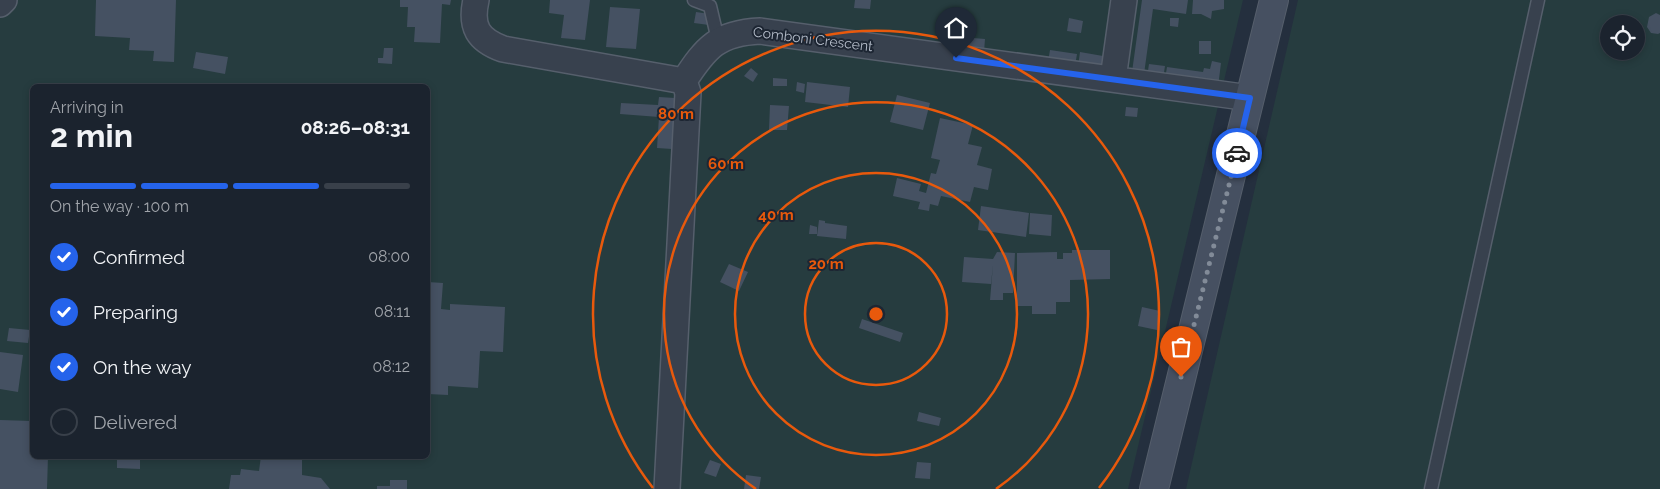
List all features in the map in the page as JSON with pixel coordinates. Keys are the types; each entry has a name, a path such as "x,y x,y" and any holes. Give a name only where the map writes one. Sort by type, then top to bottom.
{"street":[{"path":"0,4 4,0"},
{"path":"476,0 473,12 475,27 489,44 503,49 684,81 688,93 667,489"},
{"path":"1112,79 1124,0"},
{"path":"1154,489 1274,0"},
{"name":"Comboni Crescent","path":"684,81 702,52 718,40 740,32 760,31 1250,98"}],"lane":[{"path":"694,0 710,6 718,40"},
{"path":"1431,489 1538,0"}],"green space":[{"path":"0,0 1243,0 1128,489 0,489"},
{"path":"1298,0 1660,0 1660,489 1186,489"}],"building":[{"path":"96,0 176,0 174,62 153,61 154,51 129,50 130,38 95,36"},
{"path":"400,0 451,0 450,5 442,4 440,43 414,42 415,27 407,27 408,7 400,7"},
{"path":"550,0 590,0 585,40 561,38 564,15 549,13"},
{"path":"855,0 871,0 870,9 854,8"},
{"path":"1142,0 1188,0 1186,14 1153,9 1144,74 1132,72"},
{"path":"1193,0 1224,0 1224,9 1212,11 1211,19 1201,14 1192,14"},
{"path":"610,7 640,9 636,49 606,47"},
{"path":"696,12 710,14 709,25 694,23"},
{"path":"1656,13 1660,15 1660,33 1658,34 1651,33 1647,27 1649,17"},
{"path":"1069,18 1083,21 1081,33 1067,31"},
{"path":"1170,18 1179,18 1178,27 1170,26"},
{"path":"950,36 985,39 984,52 949,49"},
{"path":"1199,41 1211,41 1211,54 1199,54"},
{"path":"384,48 393,48 392,64 378,63 378,58 383,58"},
{"path":"1050,50 1077,54 1075,66 1048,62"},
{"path":"196,52 228,57 225,74 193,68"},
{"path":"1080,52 1103,56 1101,71 1078,67"},
{"path":"1212,61 1221,63 1218,87 1165,79 1167,67 1203,72 1204,68 1210,69"},
{"path":"1149,64 1165,66 1163,79 1147,77"},
{"path":"751,68 758,74 753,82 744,76"},
{"path":"773,78 787,79 787,86 773,86"},
{"path":"797,82 805,84 804,93 796,91"},
{"path":"807,82 850,87 848,107 805,102"},
{"path":"897,95 930,103 923,130 890,122"},
{"path":"659,97 675,98 672,149 657,148 659,117 620,114 621,103 658,105"},
{"path":"770,105 789,106 787,130 769,130"},
{"path":"1126,107 1138,108 1137,117 1125,116"},
{"path":"940,118 973,125 968,144 982,147 977,165 992,169 988,190 974,187 970,202 941,196 938,206 930,204 929,211 918,209 920,202 893,196 897,178 921,184 919,191 926,193 931,173 936,174 940,160 931,158"},
{"path":"981,206 1029,213 1026,237 978,230"},
{"path":"1030,213 1052,215 1051,236 1029,234"},
{"path":"819,220 825,221 825,223 847,226 846,239 817,236"},
{"path":"810,225 817,227 817,234 809,234"},
{"path":"1072,250 1110,250 1110,279 1070,280 1070,302 1056,302 1056,314 1032,314 1032,306 1017,306 1017,253 1057,252 1057,259 1063,259 1063,253 1072,253"},
{"path":"997,252 1015,253 1013,293 1003,293 1003,300 990,300 993,265 991,284 962,282 964,257 993,259"},
{"path":"729,264 748,272 739,291 720,282"},
{"path":"430,282 443,283 441,309 450,310 450,304 505,307 503,352 480,351 478,388 448,386 448,395 430,394"},
{"path":"1142,307 1160,311 1157,330 1138,326"},
{"path":"862,319 903,333 900,342 859,328"},
{"path":"9,328 30,330 28,343 7,341"},
{"path":"0,352 23,355 18,392 0,389"},
{"path":"919,412 941,418 939,426 917,421"},
{"path":"0,420 30,421 30,459 48,459 47,489 0,489"},
{"path":"117,459 140,459 140,469 117,468"},
{"path":"261,459 302,459 302,475 321,478 330,489 229,489 231,475 240,475 241,469 259,471"},
{"path":"710,460 721,464 716,477 704,473"},
{"path":"917,462 931,463 930,479 915,478"},
{"path":"746,475 761,477 759,489 744,489"},
{"path":"390,480 407,480 407,489 377,489 377,486 390,486"}],"way so far":[{"path":"1181,377 1237,153"}],"route":[{"path":"956,58 1250,98 1237,153"}]}
